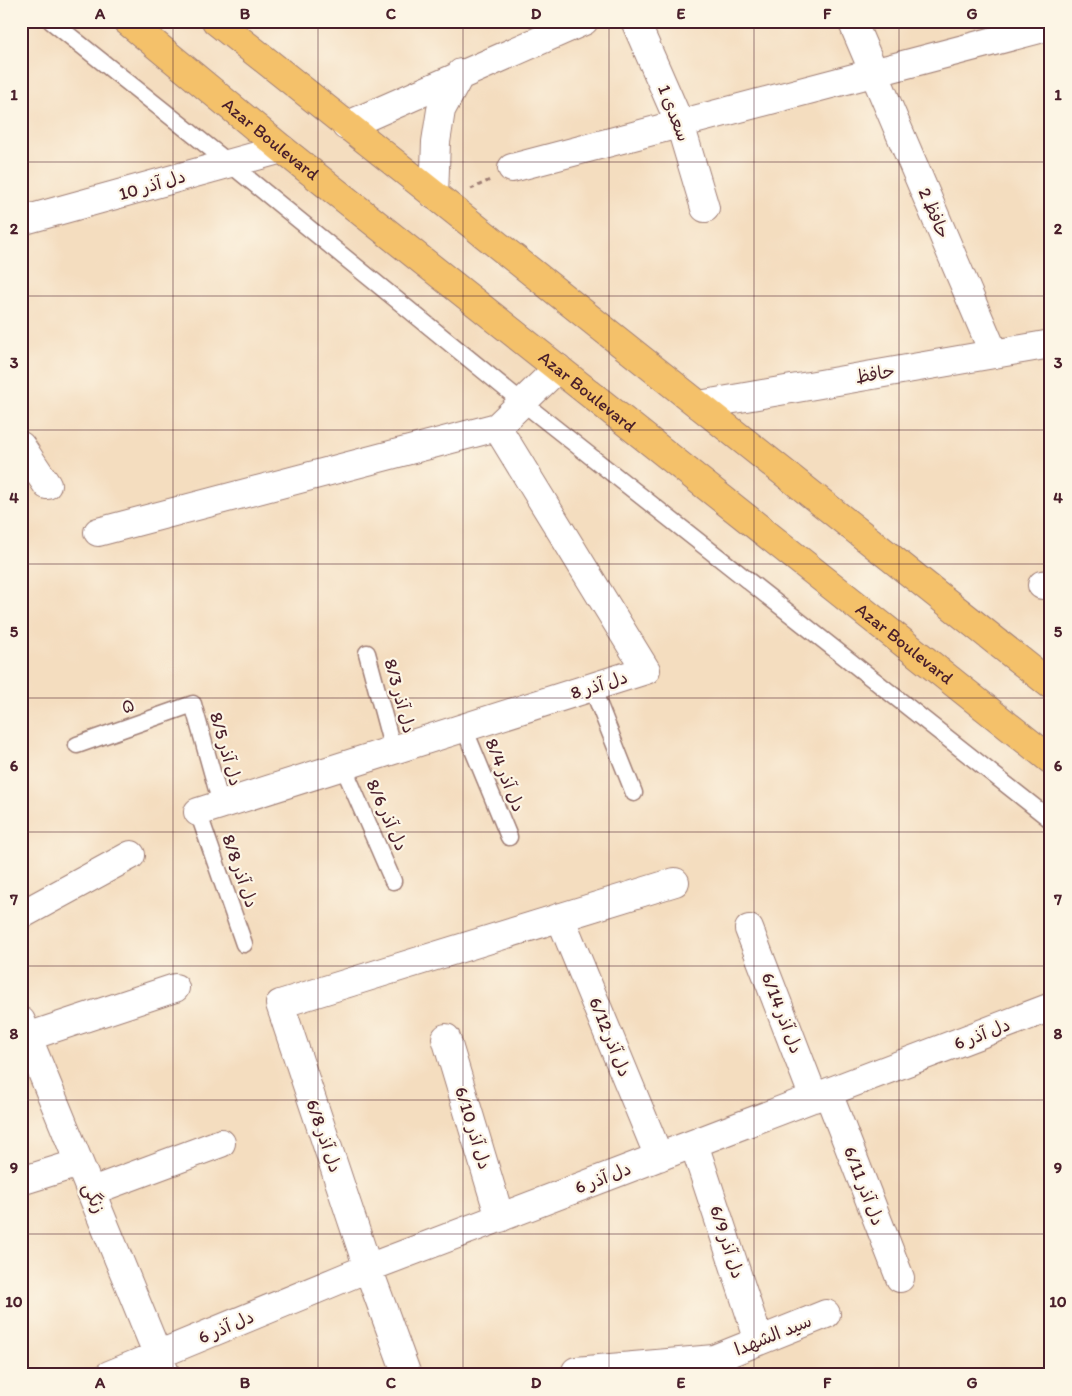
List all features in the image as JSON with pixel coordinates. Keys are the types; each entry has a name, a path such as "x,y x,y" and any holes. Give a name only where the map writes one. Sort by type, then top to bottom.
{"main road":[{"name":"Azar Boulevard","path":"127,21 282,149 1051,760"},
{"path":"216,21 1051,685"}],"street":[{"path":"346,126 584,21"},
{"name":"سعدی 1","path":"635,21 680,124 704,208"},
{"name":"حافظ 2","path":"852,21 994,354"},
{"path":"512,168 1051,26"},
{"path":"438,199 436,142 441,110 461,74"},
{"name":"دل آذر 10","path":"21,221 282,149"},
{"name":"حافظ","path":"699,404 1051,344"},
{"path":"98,532 496,427 558,368"},
{"name":"دل آذر 8","path":"209,808 646,670 496,427"},
{"path":"21,446 48,485"},
{"path":"21,915 131,855"},
{"path":"560,917 675,882"},
{"name":"دل آذر 6/8","path":"407,1375 368,1268 280,1004 560,917"},
{"name":"دل آذر 6/12","path":"560,917 659,1157"},
{"name":"دل آذر 6/14","path":"749,929 821,1096"},
{"path":"24,1029 175,988"},
{"name":"دل آذر 6","path":"109,1375 162,1365 368,1268 1051,1007"},
{"name":"زنگی","path":"24,1029 162,1365"},
{"name":"دل آذر 6/10","path":"446,1038 500,1218"},
{"name":"دل آذر 6/11","path":"821,1096 900,1278"},
{"path":"92,1191 221,1143"},
{"name":"دل آذر 6/9","path":"694,1144 759,1341"},
{"path":"21,1181 79,1163"},
{"name":"سید الشهدا","path":"577,1375 576,1371 714,1359 826,1314"}],"lane":[{"path":"51,21 229,163 522,402 1051,820"},
{"name":"دل آذر 8/3","path":"367,653 394,750"},
{"path":"592,687 634,793"},
{"name":"۵","path":"77,745 193,704"},
{"name":"دل آذر 8/5","path":"193,704 209,808"},
{"name":"دل آذر 8/4","path":"464,728 509,837"},
{"name":"دل آذر 8/6","path":"343,766 393,880"},
{"name":"دل آذر 8/8","path":"209,808 244,944"}],"path":[{"path":"438,199 512,168"}]}
